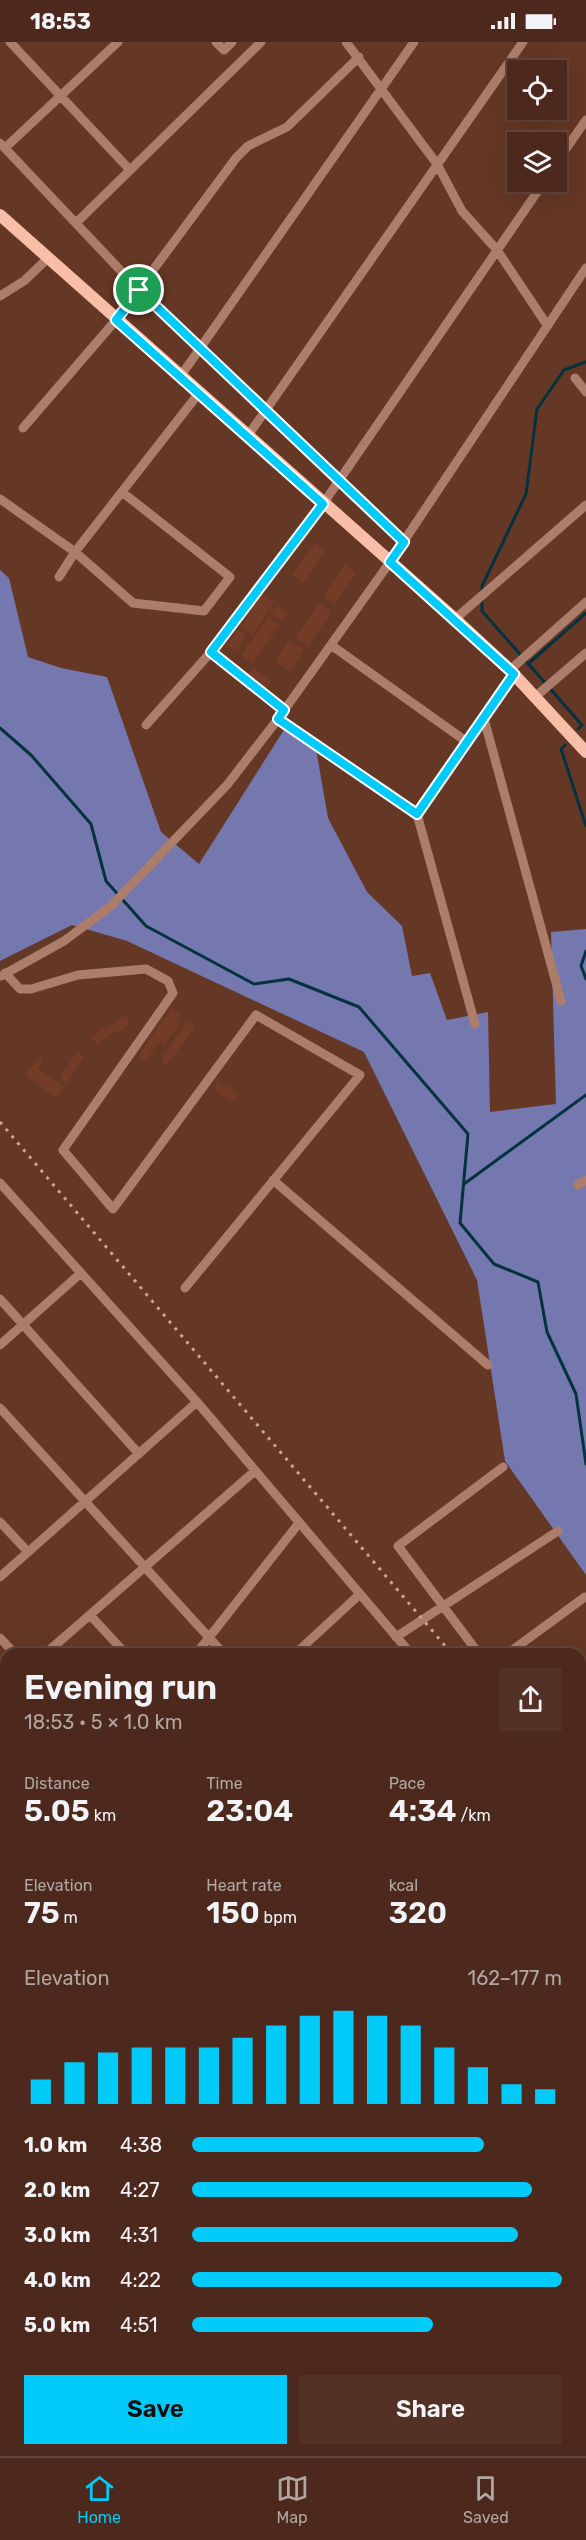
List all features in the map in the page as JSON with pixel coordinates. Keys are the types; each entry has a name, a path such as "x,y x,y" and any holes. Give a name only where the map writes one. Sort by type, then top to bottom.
{"main road":[{"path":"0,215 323,504 456,619 512,672 586,752"}],"street":[{"path":"10,42 130,170"},
{"path":"118,42 61,96 3,146 139,290 404,542"},
{"path":"216,42 224,50 232,42"},
{"path":"77,222 261,42"},
{"path":"346,42 382,87 437,164 462,211 497,250 547,325"},
{"path":"180,377 414,42"},
{"path":"247,436 523,42"},
{"path":"23,428 116,320 236,158 248,146 287,127 359,57"},
{"path":"567,147 586,120"},
{"path":"146,725 211,652 323,504 537,192"},
{"path":"0,296 24,281 47,259"},
{"path":"184,1288 360,1075 256,1015 113,1209 63,1150 173,993 168,981 159,974 146,969 78,975 31,989 20,989 3,975 64,941 111,906 227,785 278,719 404,542 586,268"},
{"path":"575,378 586,392"},
{"path":"59,577 75,552 198,393"},
{"path":"0,499 75,552 133,603 204,611 230,577 122,492"},
{"path":"456,619 586,505"},
{"path":"417,814 483,719 512,672 586,602"},
{"path":"331,645 467,742"},
{"path":"211,652 284,710"},
{"path":"535,697 586,653"},
{"path":"278,719 417,814 476,1024"},
{"path":"483,719 561,1001"},
{"path":"273,1180 488,1365"},
{"path":"0,1183 197,1402 404,1648"},
{"path":"0,1345 81,1273"},
{"path":"0,1299 139,1454"},
{"path":"0,1577 197,1402"},
{"path":"0,1408 218,1648"},
{"path":"474,1648 398,1546 502,1467"},
{"path":"52,1648 255,1471"},
{"path":"0,1522 28,1552"},
{"path":"201,1648 299,1522"},
{"path":"396,1637 558,1531"},
{"path":"302,1648 360,1594"},
{"path":"515,1648 585,1597"},
{"path":"90,1615 120,1648"}],"shaded area":[{"path":"315,543 326,551 303,583 292,575"},
{"path":"345,565 356,573 334,605 323,597"},
{"path":"0,570 9,578 28,657 61,668 107,677 161,832 199,864 287,725 315,743 328,818 367,892 402,926 412,976 430,973 447,1020 488,1012 490,1112 556,1104 551,932 586,929 586,1575 505,1461 477,1280 364,1052 127,941 72,925 0,961"},
{"path":"261,594 274,601 253,635 241,628"},
{"path":"319,603 332,612 308,646 296,637"},
{"path":"277,605 288,614 282,622 270,613"},
{"path":"268,617 280,625 253,663 241,655"},
{"path":"237,629 247,635 236,651 227,646"},
{"path":"289,640 304,649 290,671 275,662"},
{"path":"253,667 272,681 266,689 247,676"},
{"path":"172,1008 180,1014 175,1020 180,1024 165,1044 160,1041 146,1061 138,1056"},
{"path":"126,1016 130,1024 96,1044 91,1036"},
{"path":"187,1021 195,1027 167,1065 161,1061 163,1055"},
{"path":"77,1052 84,1057 67,1083 59,1078"},
{"path":"39,1057 43,1060 38,1068 65,1087 57,1098 25,1075"},
{"path":"218,1082 238,1093 232,1102 213,1089"}],"waterway":[{"path":"482,592 482,586 526,494 537,409 564,370 586,362"},
{"path":"482,599 482,611 582,725 578,729"},
{"path":"528,664 586,613"},
{"path":"0,728 31,755 91,824 106,881 146,926 254,984 289,979 359,1007 468,1134 460,1223 494,1264 538,1282 547,1332 576,1394 586,1464"},
{"path":"565,745 561,749 586,826"},
{"path":"586,951 581,966 586,979"},
{"path":"464,1184 586,1095"}],"railway":[{"path":"0,1122 447,1648"}],"route":[{"path":"139,290 404,542 390,562 456,619 514,674 417,814 278,719 284,710 211,652 323,504 116,320 139,290"}]}
